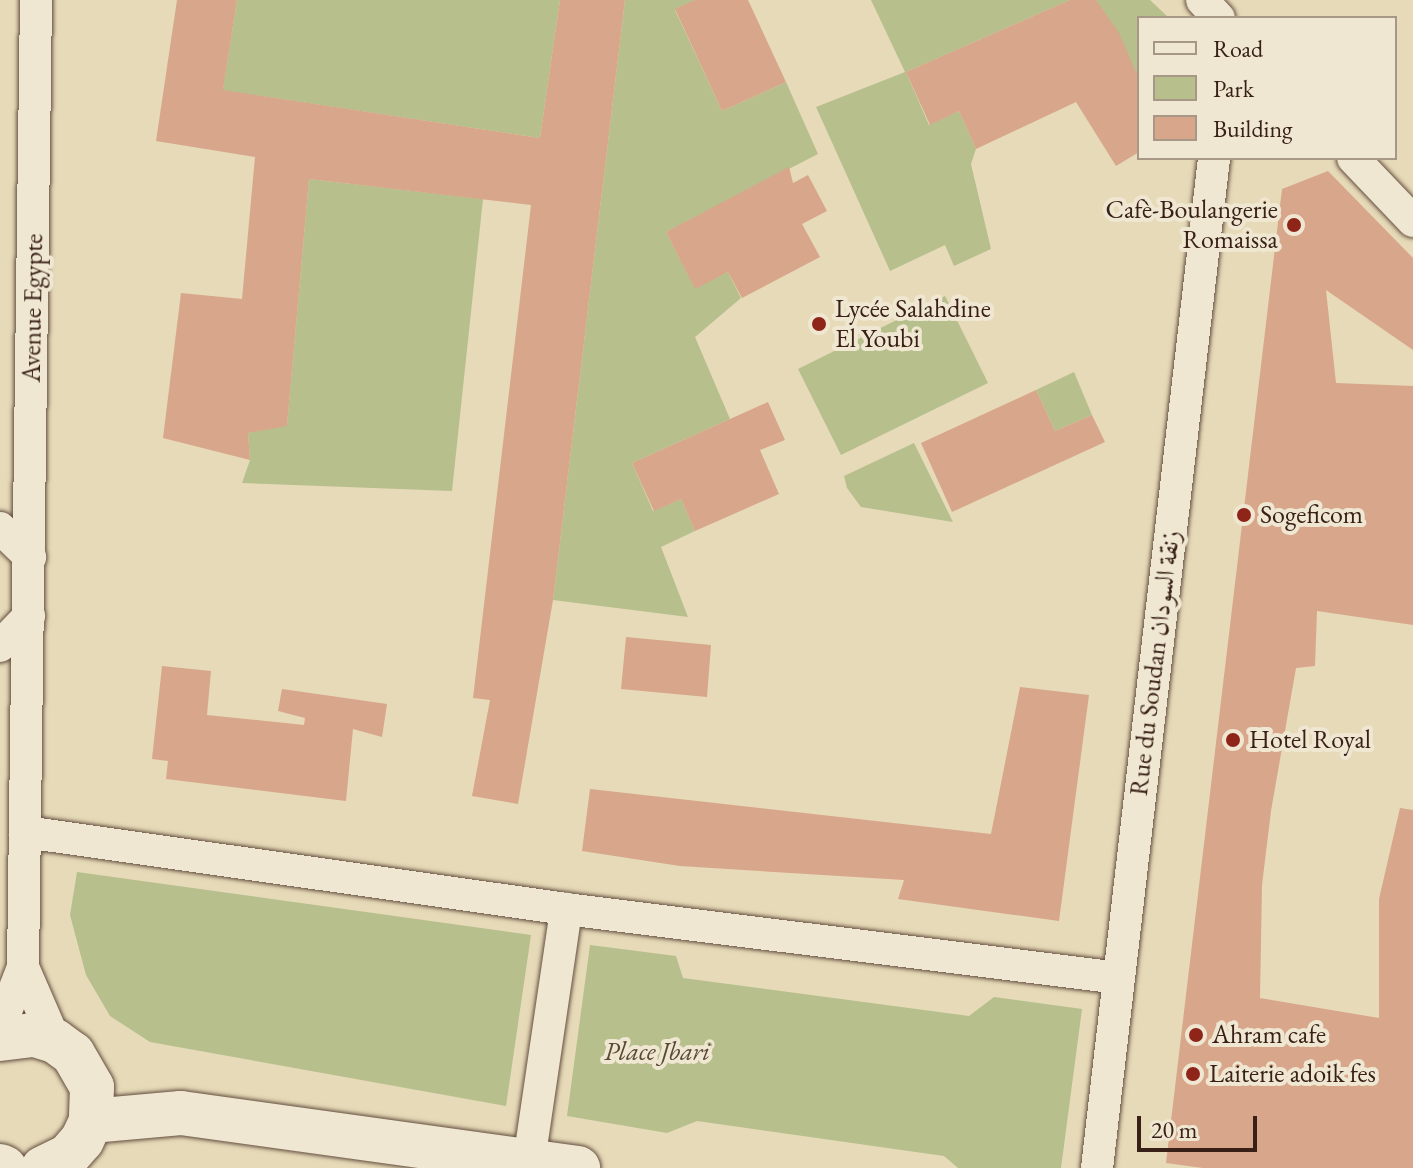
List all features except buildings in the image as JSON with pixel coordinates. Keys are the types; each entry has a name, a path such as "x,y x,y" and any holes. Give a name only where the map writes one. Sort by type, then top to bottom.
{"street":[{"name":"Avenue Egypte","path":"0,1027 23,967 36,0"},
{"path":"1202,0 1217,16"},
{"name":"Rue du Soudan زنقة السودان","path":"1097,1168 1214,160"},
{"path":"1355,160 1413,221"},
{"path":"0,528 30,557"},
{"path":"0,646 29,616"},
{"path":"25,832 566,909 1119,978"},
{"path":"529,1161 566,909"},
{"name":"Avenue Egypte","path":"23,967 55,1041"},
{"path":"0,1039 35,1035 55,1041 86,1071 181,1113 578,1168"},
{"path":"66,1153 92,1087 86,1071"},
{"path":"66,1153 181,1113"}],"green space":[{"path":"237,0 560,0 540,138 261,96 222,95"},
{"path":"625,0 695,0 675,10 722,111 786,82 818,154 666,232 695,288 728,272 741,298 695,337 730,419 632,463 653,511 681,499 695,531 661,547 688,617 553,600"},
{"path":"871,0 1070,0 906,72 929,125 959,111 976,149 971,164 991,249 954,266 945,245 890,271 816,107 905,72"},
{"path":"1096,0 1150,0 1167,16 1137,16 1137,75"},
{"path":"309,179 483,199 452,491 242,483 250,460 248,433 287,425"},
{"path":"945,296 988,383 841,455 798,369"},
{"path":"1074,372 1092,415 1055,431 1036,390"},
{"path":"914,443 953,522 861,507 847,488 844,476"},
{"path":"77,872 531,935 506,1106 150,1042 110,1016 86,975 70,915"},
{"name":"Place Jbari","path":"590,945 676,956 683,978 969,1016 994,997 1082,1009 1061,1168 958,1168 944,1156 697,1121 667,1133 567,1116"}],"place":[{"name":"Cafè-Boulangerie Romaissa","path":"1294,225"},
{"name":"Lycée Salahdine El Youbi","path":"819,324"},
{"name":"Sogeficom","path":"1244,515"},
{"name":"Hotel Royal","path":"1233,740"},
{"name":"Ahram cafe","path":"1196,1035"},
{"name":"Laiterie adoik fes","path":"1193,1074"}]}
